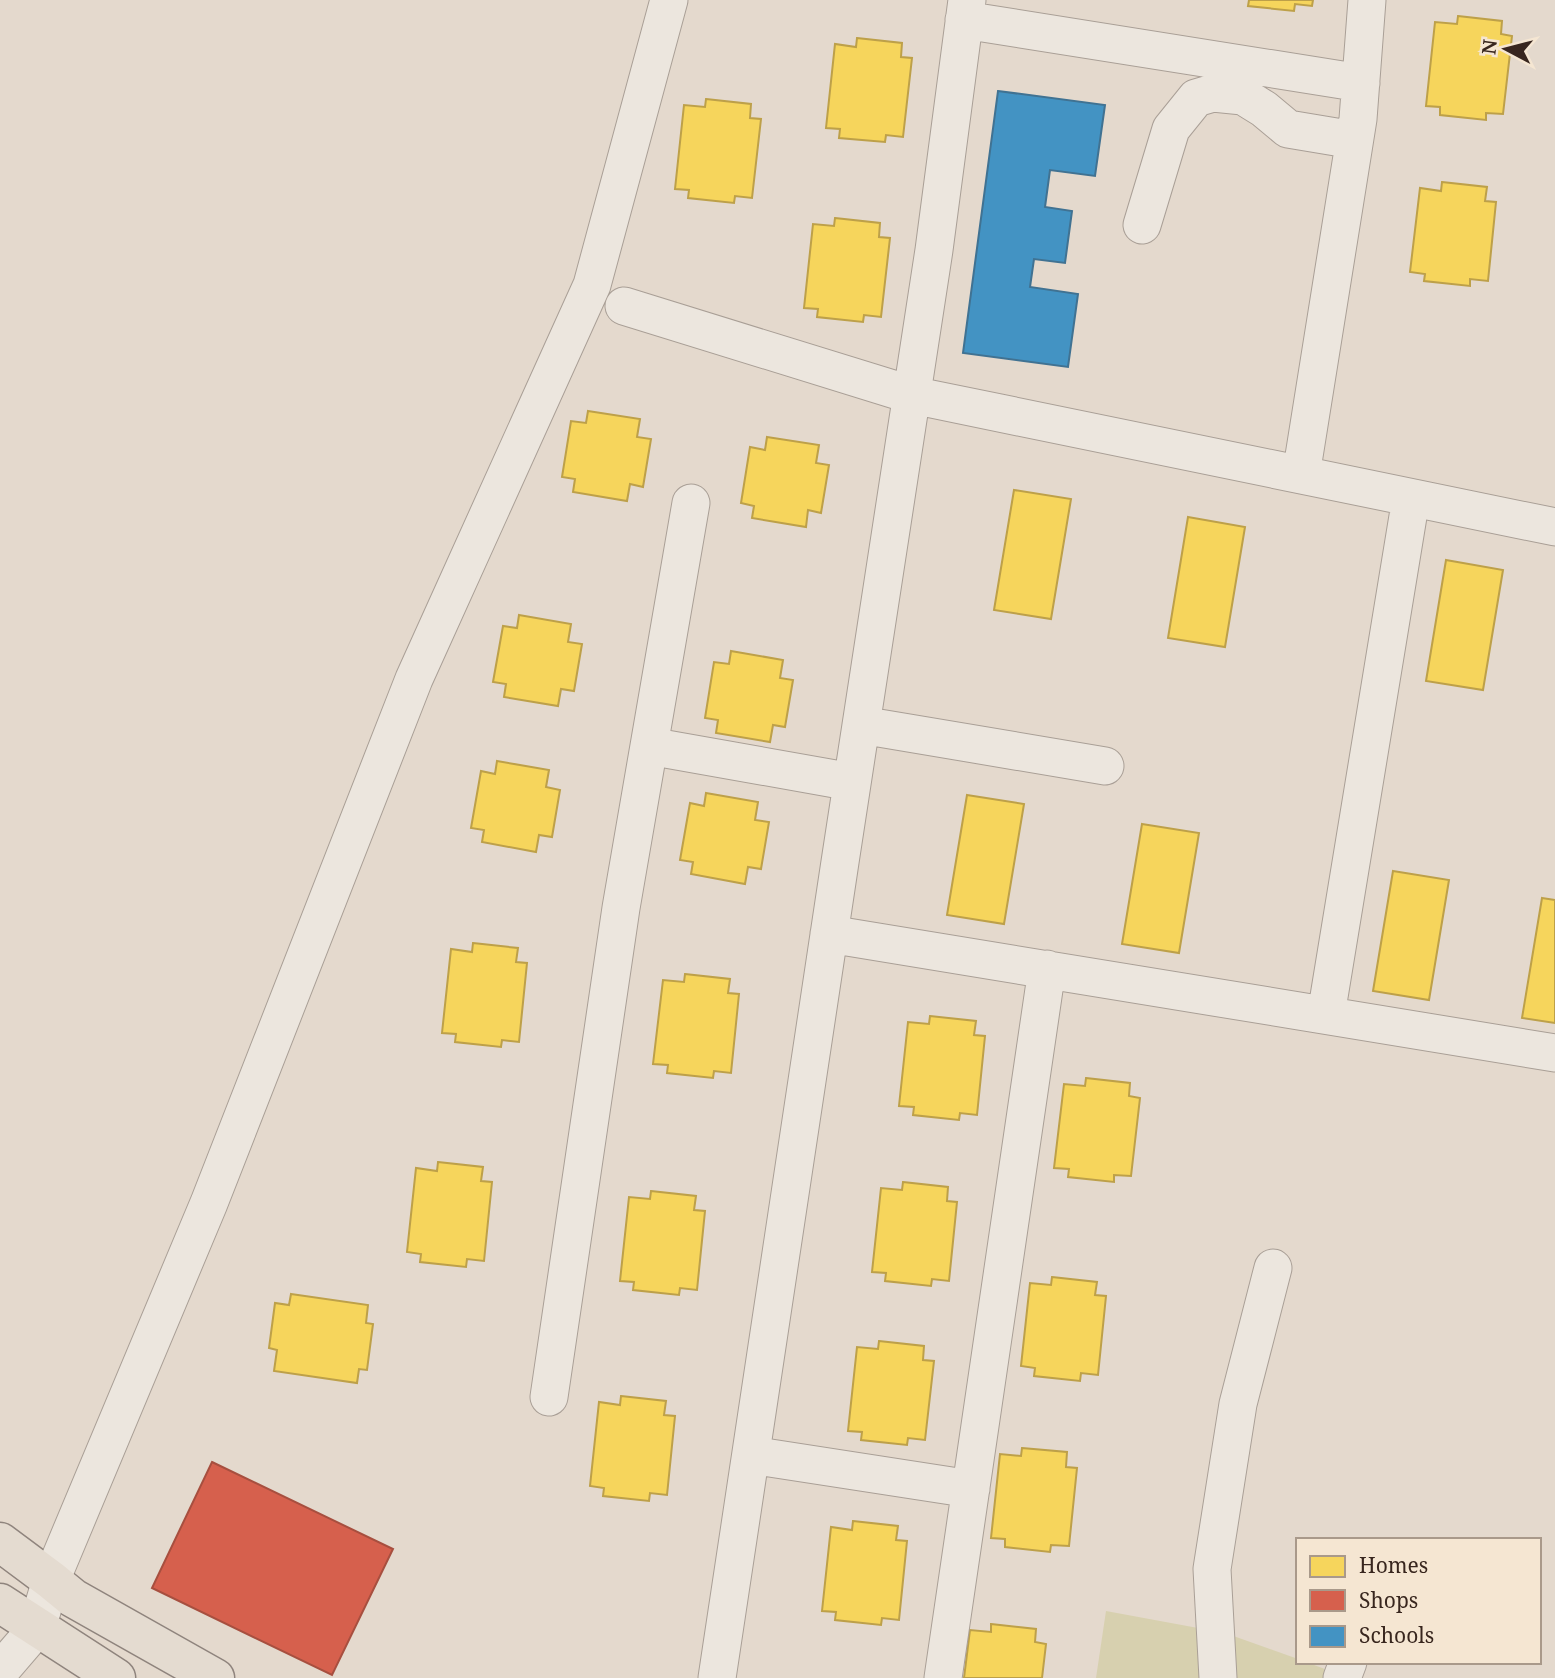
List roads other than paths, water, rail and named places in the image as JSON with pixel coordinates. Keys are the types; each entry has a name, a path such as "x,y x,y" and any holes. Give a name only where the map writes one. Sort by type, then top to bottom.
{"main road":[{"path":"0,1542 73,1598 215,1678"},
{"path":"0,1603 116,1678"}],"street":[{"path":"0,1671 37,1628 51,1580 209,1203 414,678 592,285 669,0"},
{"path":"1301,475 1354,140 1367,0"},
{"path":"717,1678 936,236 966,10 1361,83"},
{"path":"1142,225 1171,129 1196,99 1213,93 1243,96 1288,129 1354,140"},
{"path":"624,306 912,395 1555,527"},
{"path":"1326,1015 1410,498"},
{"path":"549,1397 619,921 691,503"},
{"path":"861,724 1105,766"},
{"path":"649,746 852,782"},
{"path":"829,934 1555,1053"},
{"path":"943,1678 1047,970"},
{"path":"1218,1678 1212,1569 1238,1404 1273,1268"},
{"path":"751,1455 971,1489"}]}
